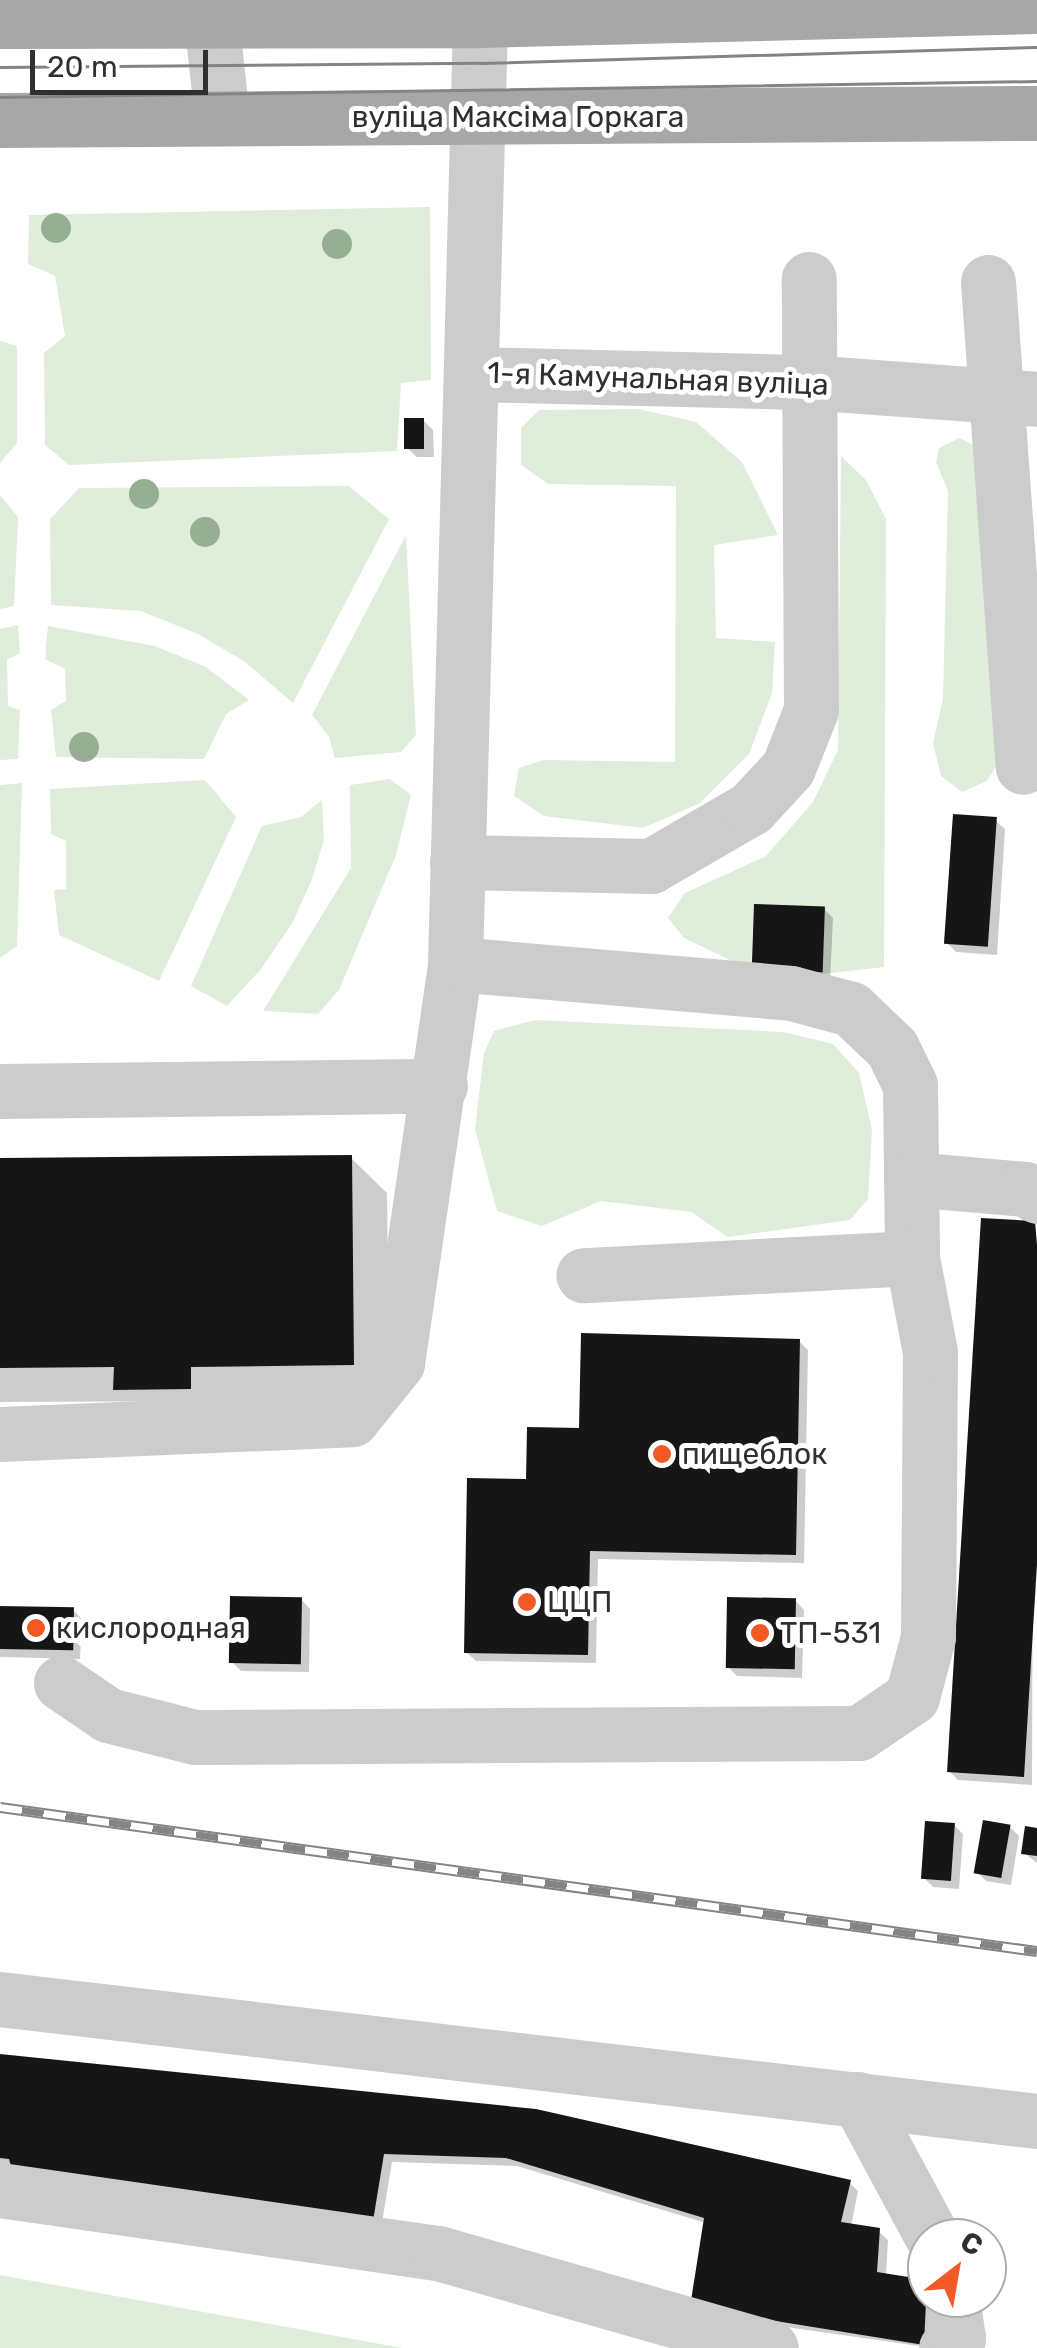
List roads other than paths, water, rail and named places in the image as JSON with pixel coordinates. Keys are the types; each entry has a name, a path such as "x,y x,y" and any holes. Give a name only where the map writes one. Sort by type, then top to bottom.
{"main road":[{"path":"0,21 213,11 480,20 1037,6"},
{"name":"вуліца Максіма Горкага","path":"0,120 1037,113"}],"street":[{"path":"213,11 222,116"},
{"name":"1-я Камунальная вуліца","path":"480,20 473,374 807,382 1014,396"},
{"path":"458,862 651,866 751,808 788,768 810,710 809,279"},
{"path":"988,282 1014,396 1023,767"},
{"path":"0,1434 352,1418 398,1363 455,964 473,374"},
{"path":"61,1683 108,1715 195,1737 859,1734 912,1697 928,1637 930,1352 912,1258 910,1085 892,1048 851,1010 791,993 455,964"},
{"path":"0,1091 440,1086"},
{"path":"911,1179 1025,1190 1037,1196"},
{"path":"583,1275 912,1258"},
{"path":"0,1999 1037,2121"},
{"path":"858,2099 922,2218"},
{"path":"0,2190 438,2253 772,2348"},
{"path":"946,2348 958,2338 955,2318"}],"tram line":[{"path":"0,67 480,63 1037,47"},
{"path":"0,97 1037,81"}],"railway":[{"path":"0,1807 1037,1951"}],"place":[{"name":"пищеблок","path":"662,1454"},
{"name":"ЦЦП","path":"527,1602"},
{"name":"кислородная","path":"36,1628"},
{"name":"ТП-531","path":"760,1633"}]}
